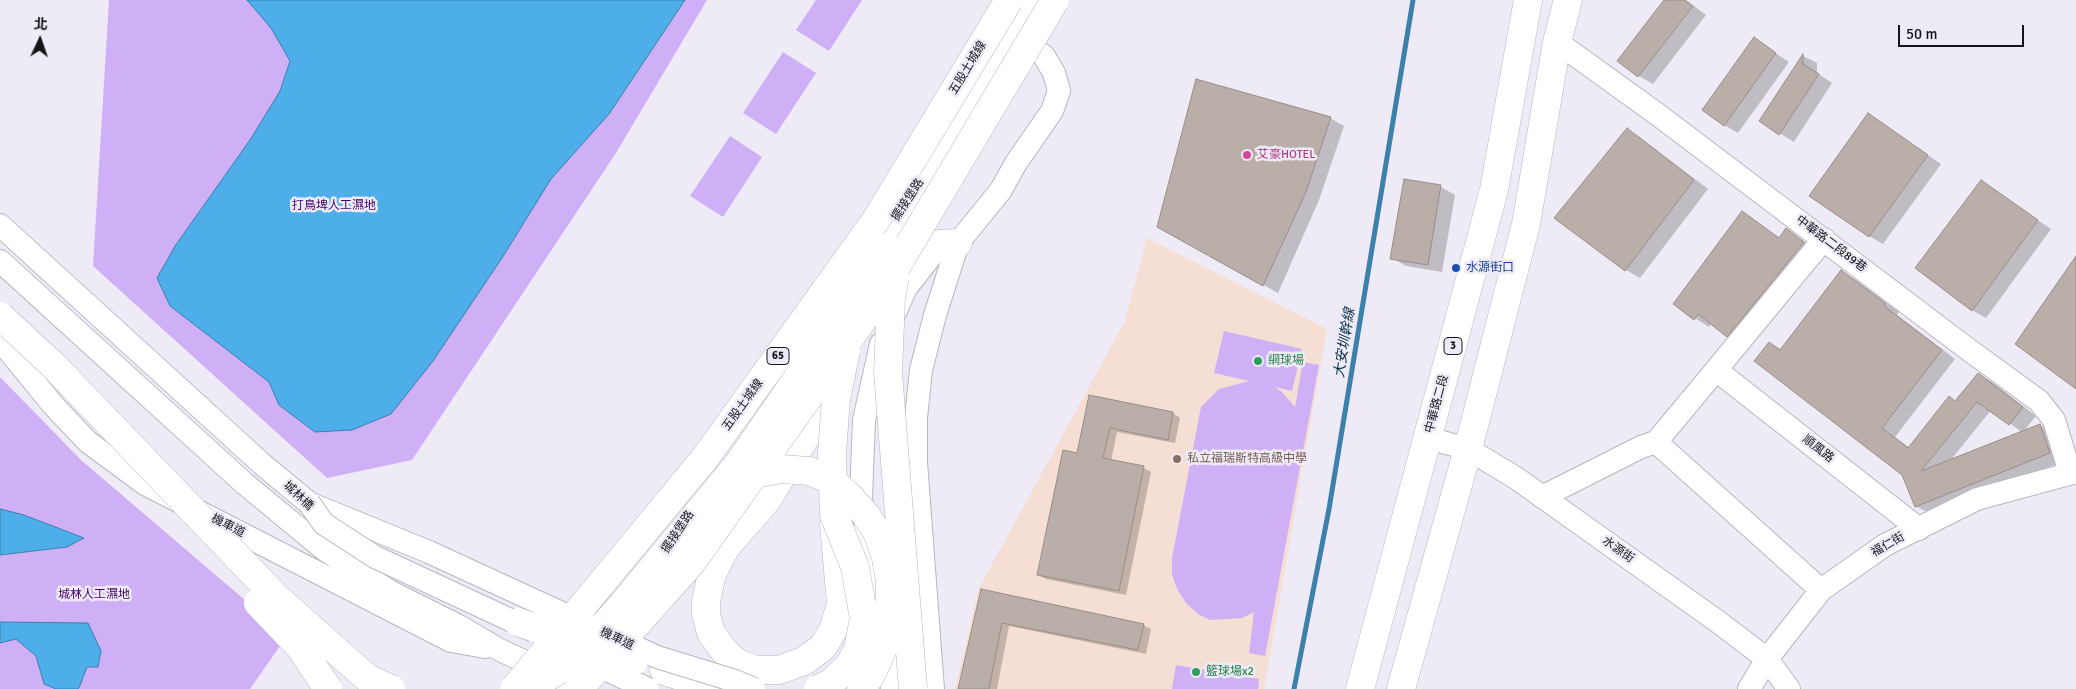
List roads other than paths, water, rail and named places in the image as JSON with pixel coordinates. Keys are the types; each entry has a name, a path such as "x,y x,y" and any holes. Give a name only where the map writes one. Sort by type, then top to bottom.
{"main road":[{"name":"五股土城線","path":"514,689 704,458 876,220 1009,0"},
{"path":"949,244 920,252 890,276 818,417 767,500 726,547 712,574 706,601 706,614 711,633 724,652 737,663 756,670 779,670 804,661 822,647 833,630 841,604 834,516 832,453 836,399 850,332 880,256 920,195 1037,0"},
{"path":"586,686 693,561 874,304 1016,62 1055,0"},
{"name":"中華路二段","path":"1360,689 1494,190 1528,0"},
{"path":"1401,689 1468,449 1526,224 1557,42 1568,0"},
{"path":"528,689 569,664 622,604 739,463 1016,62"},
{"path":"913,689 888,373 891,297 903,241 920,195"},
{"path":"0,316 23,350 84,424 300,647 328,689"},
{"path":"0,316 53,365 277,598 366,677 391,689"},
{"path":"554,689 629,608 716,500 745,476 781,469 809,471 831,480 866,515 881,542 890,581 890,621 884,646 873,671 862,689"},
{"path":"818,689 831,683 849,666 858,649 864,619 855,567 834,516"},
{"path":"518,622 722,689"},
{"path":"634,661 695,689"}],"street":[{"name":"擺接堡路","path":"586,686 670,588 752,454 779,398 1037,0"},
{"path":"892,689 860,498 864,420 882,339 906,288 949,244 990,184 1016,163 1052,111 1059,91 1054,73 1044,56 1015,35"},
{"name":"中華路二段89巷","path":"1557,42 1657,114 2039,401 2054,420 2073,472"},
{"name":"城林橋","path":"0,226 255,458 309,503 324,524 375,557 518,622 592,663 648,689"},
{"path":"1542,497 1641,447 1656,442 1824,240"},
{"path":"933,689 916,462 916,418 921,370 935,315 949,244"},
{"name":"城林橋","path":"0,261 245,484 325,550 391,592 459,626 498,650 586,686"},
{"name":"機車道","path":"0,340 52,405 88,442 145,484 451,641 498,650"},
{"name":"順風路","path":"1716,370 1919,528"},
{"name":"水源街","path":"1428,438 1468,449 1516,478 1717,621 1767,659 1789,689"},
{"path":"1656,442 1821,590"},
{"name":"福仁街","path":"1749,689 1767,659 1821,590 1885,545 1977,499 2073,472"},
{"name":"機車道","path":"309,503 429,552 657,657 735,681 754,689"}],"water":[{"name":"打鳥埤人工濕地","path":"247,0 685,0 609,114 551,179 502,258 433,361 391,414 352,430 315,432 279,405 269,382 170,306 157,278 175,246 250,140 280,91 290,61 271,28"},
{"path":"0,509 24,515 84,538 67,547 0,555"},
{"path":"0,622 88,623 101,651 98,667 87,667 77,689 56,689 44,684 36,656 16,639 0,643"}],"waterway":[{"name":"大安圳幹線","path":"1294,689 1329,509 1413,0"}],"place":[{"name":"艾豪HOTEL","path":"1247,155"},
{"name":"水源街口","path":"1456,268"},
{"name":"網球場","path":"1258,361"},
{"name":"私立福瑞斯特高級中學","path":"1177,459"},
{"name":"籃球場x2","path":"1196,672"}],"park label":[{"name":"城林人工濕地","path":"94,595"}]}
